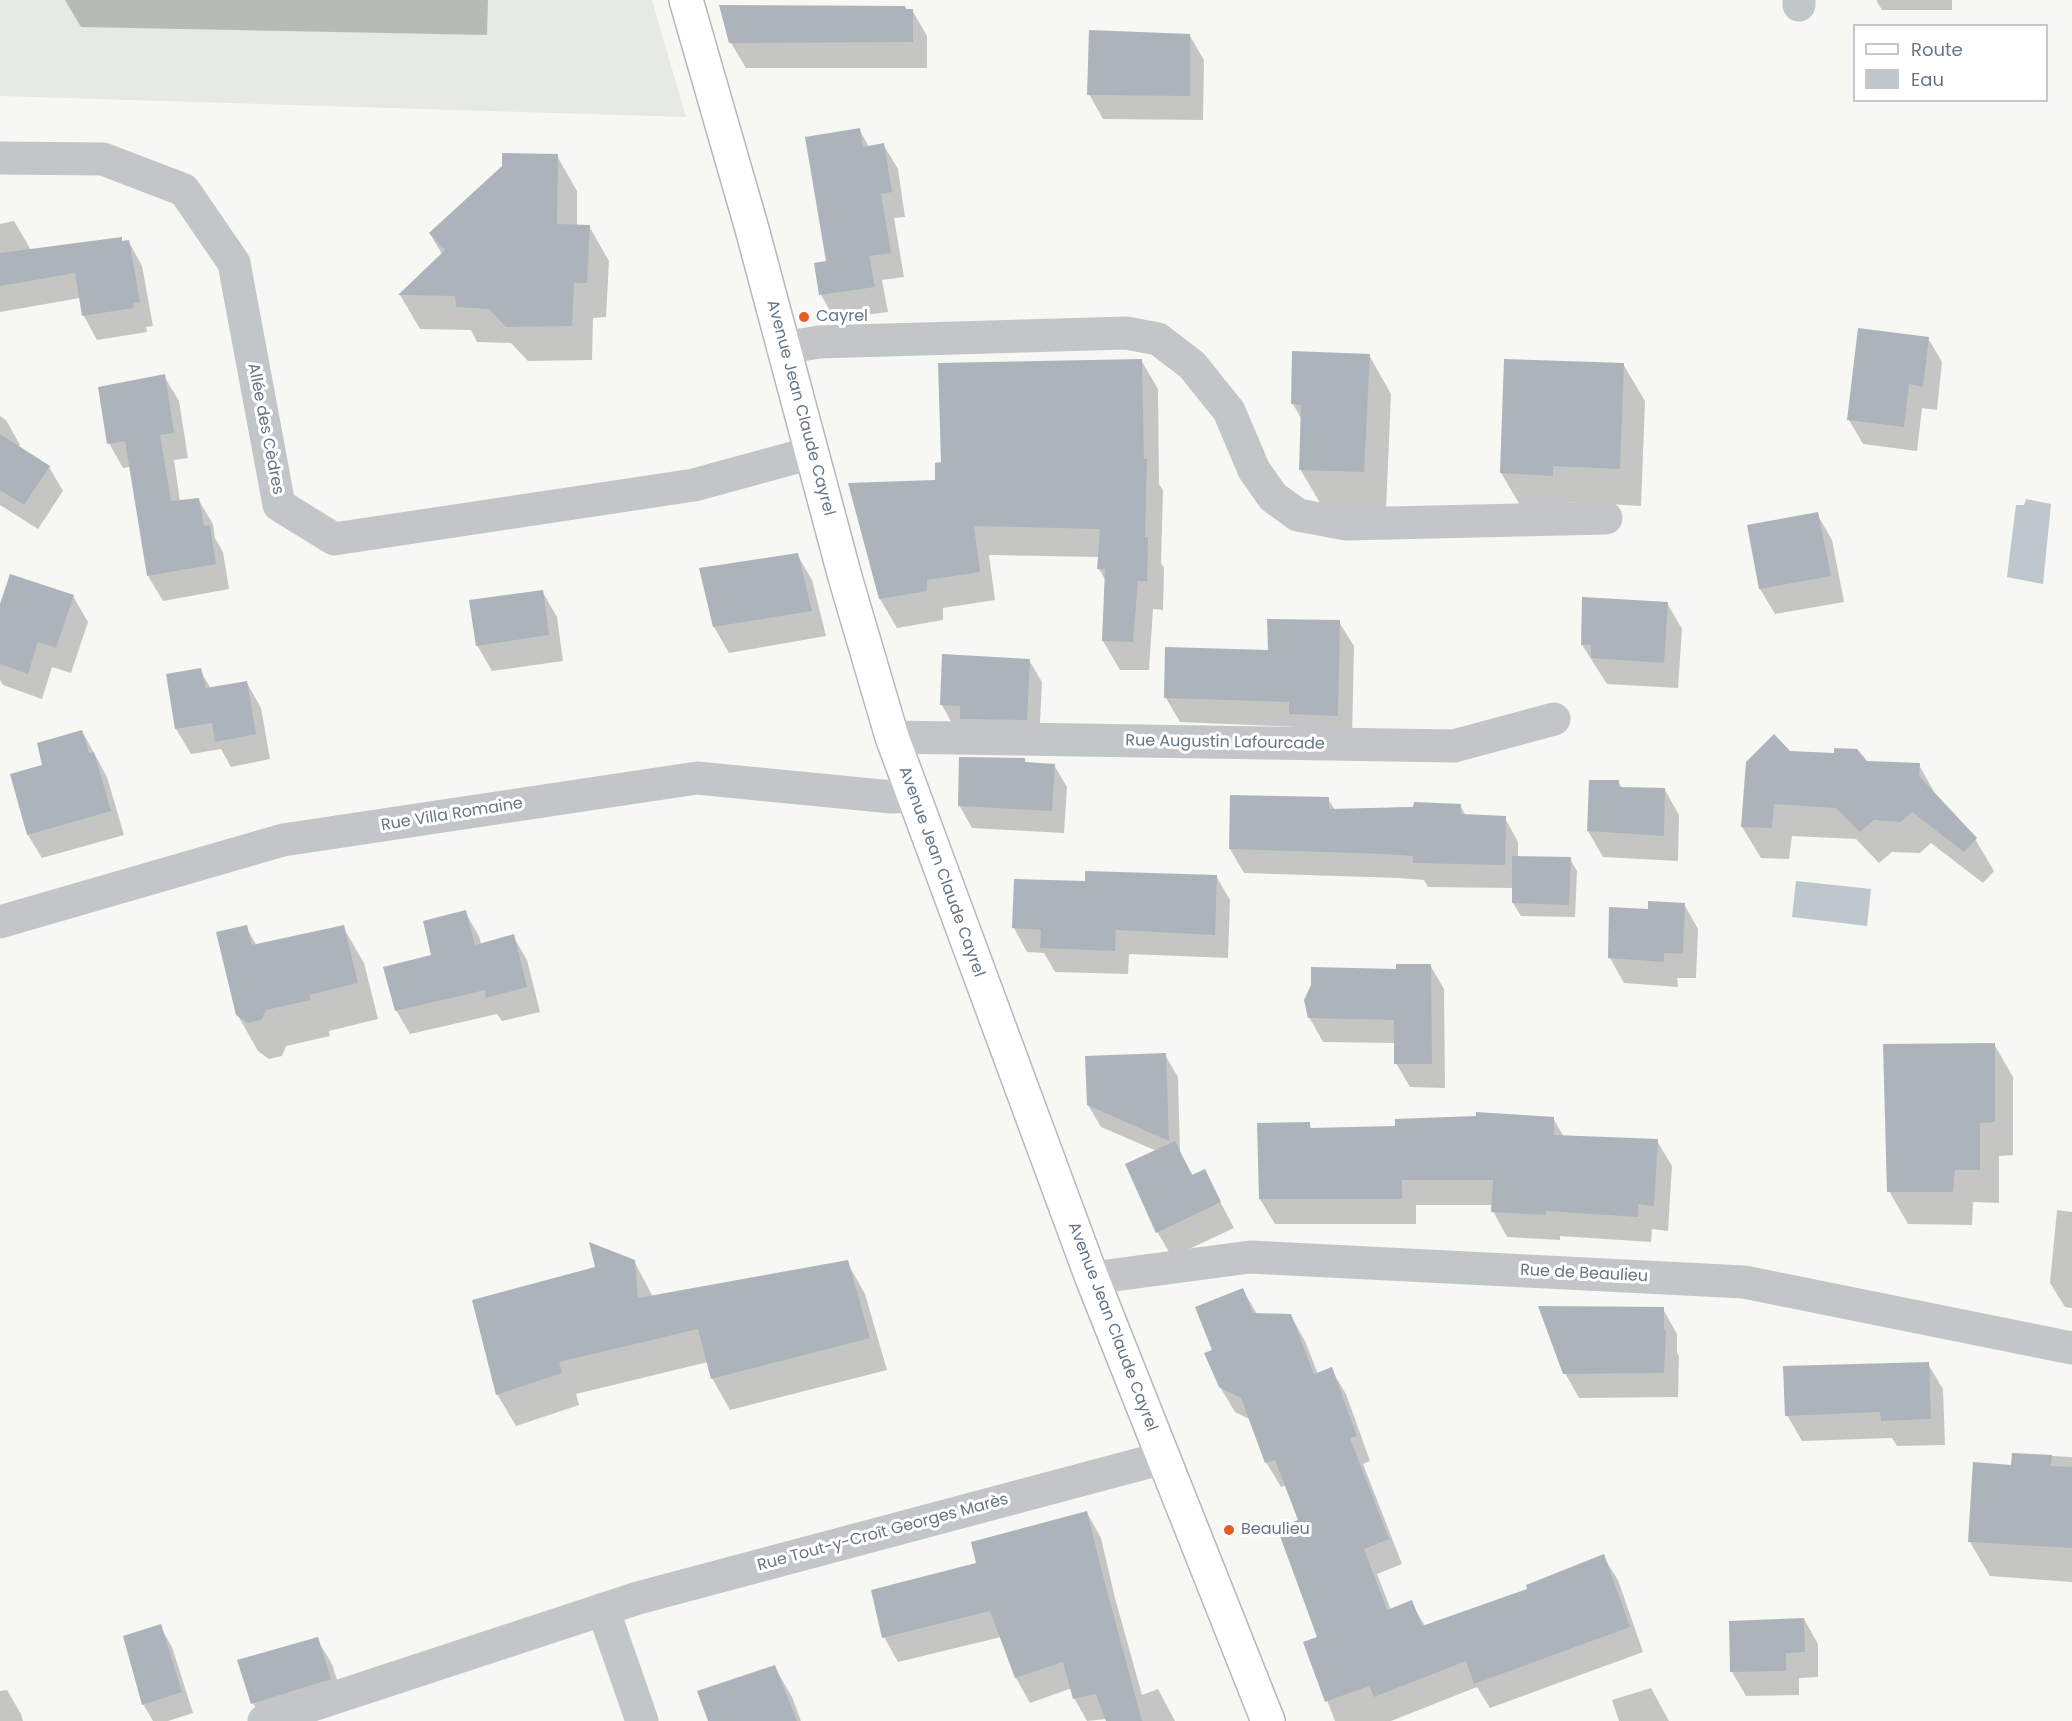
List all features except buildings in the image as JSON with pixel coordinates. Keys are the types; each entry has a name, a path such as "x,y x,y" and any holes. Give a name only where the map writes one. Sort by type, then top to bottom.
{"main road":[{"name":"Avenue Jean Claude Cayrel","path":"686,0 749,217 811,453 892,737 1092,1278 1268,1721"}],"street":[{"name":"Allée des Cèdres","path":"0,158 103,159 184,190 234,263 279,505 334,539 694,485 811,453"},
{"path":"783,348 819,342 1126,333 1158,339 1192,365 1222,402 1229,411 1254,470 1273,497 1298,515 1346,524 1606,518"},
{"name":"Rue Augustin Lafourcade","path":"892,737 1454,746 1554,719"},
{"name":"Rue Villa Romaine","path":"0,922 283,840 697,778 892,797 913,796"},
{"name":"Rue de Beaulieu","path":"1092,1278 1250,1257 1744,1282 2072,1348"},
{"name":"Rue Tout-y-Croît Georges Marès","path":"264,1721 650,1595 1163,1458"},
{"path":"603,1609 642,1721"}],"shaded area":[{"path":"0,0 652,0 686,117 0,96"}],"water":[{"path":"2026,499 2051,504 2043,584 2007,577 2016,505 2024,505"},
{"path":"1796,881 1871,889 1867,926 1792,917"}],"place":[{"name":"Cayrel","path":"804,317"},
{"name":"Beaulieu","path":"1229,1530"}]}
